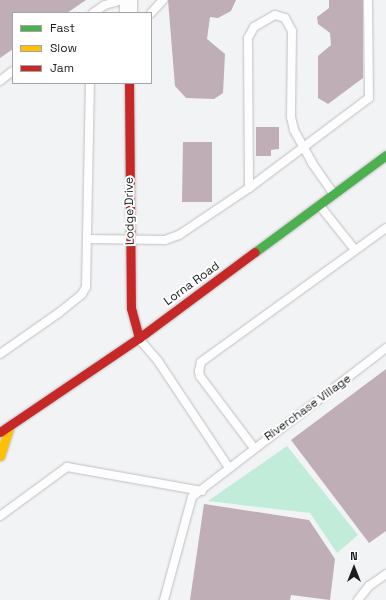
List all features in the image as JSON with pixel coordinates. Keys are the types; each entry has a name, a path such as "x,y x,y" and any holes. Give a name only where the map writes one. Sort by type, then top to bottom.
{"street":[{"path":"128,0 128,12"},
{"name":"Lodge Drive","path":"128,84 131,308 139,338"},
{"name":"Lorna Road","path":"4,430 139,338 320,206 386,155"},
{"path":"0,456 4,430"}],"lane":[{"path":"95,12 103,3 123,0"},
{"path":"152,12 163,0"},
{"path":"88,239 165,240 179,235 249,188 369,98 368,0"},
{"path":"249,188 248,38 254,27 275,15 284,18 292,31 291,117 294,130 303,148 334,195"},
{"path":"0,81 12,72"},
{"path":"0,354 82,294 88,279 90,84"},
{"path":"320,206 355,250"},
{"path":"254,448 200,376 199,366 205,359 386,228"},
{"path":"139,338 158,361 229,468"},
{"name":"Riverchase Village","path":"164,600 192,497 202,491 254,448 386,348"},
{"path":"0,417 4,430"},
{"path":"0,516 67,467 202,491"},
{"path":"358,600 369,586 386,574"}],"green space":[{"path":"287,446 358,535 337,553 310,513 208,501"}],"building":[{"path":"0,0 86,0 68,12 12,12 12,50 0,58"},
{"path":"168,0 236,0 231,11 218,18 210,17 207,39 225,54 223,93 214,99 186,98 175,86"},
{"path":"329,0 363,0 363,78 328,104 318,98 318,56 331,45 330,33 318,24 317,17 329,8"},
{"path":"256,127 279,127 279,149 271,150 271,156 256,156"},
{"path":"183,142 212,142 212,202 182,202"},
{"path":"386,369 386,531 369,543 291,440"},
{"path":"204,504 309,520 335,559 330,600 291,595 290,600 190,600"}],"traffic: fast":[{"path":"255,252 386,155"}],"traffic: slow":[{"path":"0,456 9,428"}],"traffic: jam":[{"path":"129,84 131,308 139,338"},
{"path":"0,432 139,338 255,252"}]}
